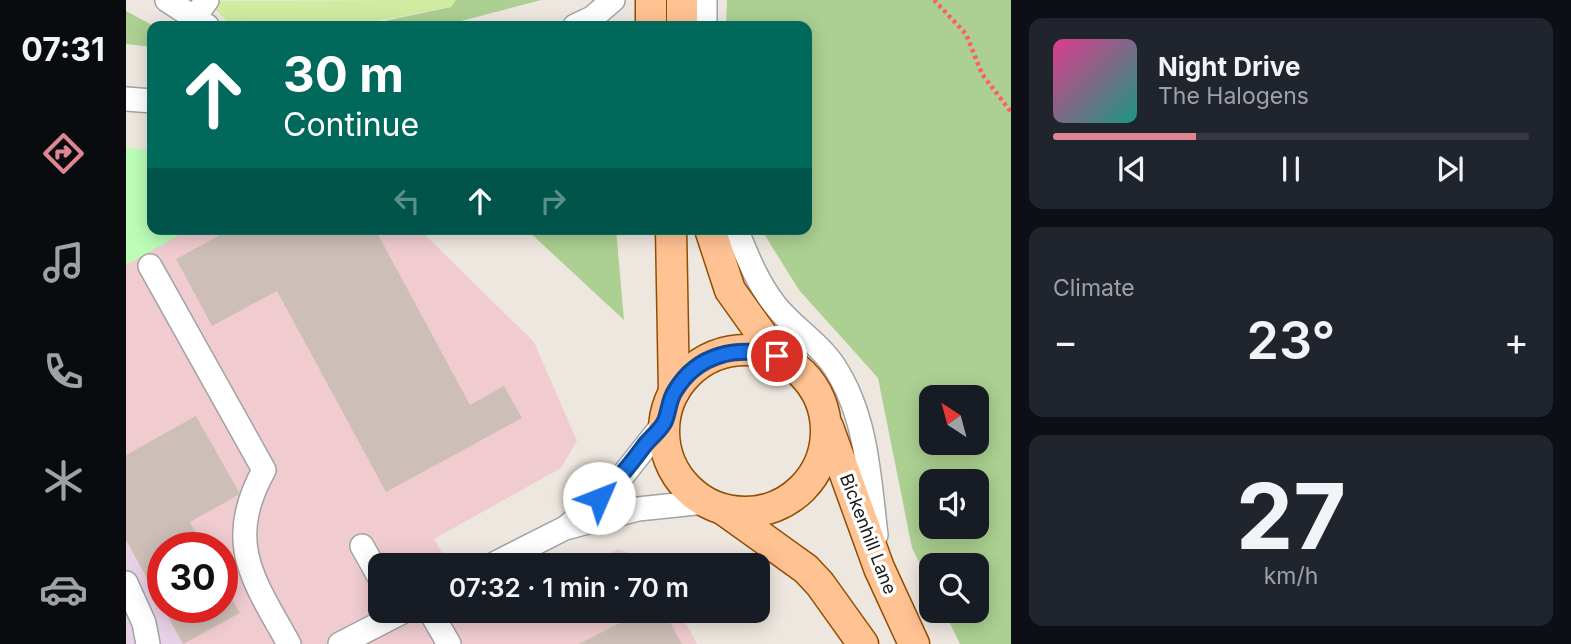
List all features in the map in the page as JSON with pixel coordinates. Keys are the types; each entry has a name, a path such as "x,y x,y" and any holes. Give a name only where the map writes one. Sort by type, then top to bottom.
{"main road":[{"path":"651,0 651,21"},
{"path":"682,0 682,21"},
{"path":"671,235 674,392"},
{"path":"712,235 730,290 777,356"},
{"path":"714,506 746,512 768,509 788,500 806,485 818,467 825,445 827,423 821,402 811,383 796,367 777,356 754,350 719,355 688,373 674,392 664,422 665,445 673,468 686,487 806,569 863,644"},
{"name":"Bickenhill Lane","path":"827,423 879,568 914,644"}],"street":[{"path":"587,21 613,0"},
{"path":"705,0 705,21"},
{"path":"165,5 203,15"},
{"path":"126,99 147,101"},
{"path":"738,235 752,270 775,305 833,363 849,391 860,420 879,568"},
{"path":"149,266 264,470 245,510 246,558 289,644"},
{"path":"565,528 620,479 664,422"},
{"path":"516,553 565,528 638,509 714,506"},
{"path":"362,546 368,557"},
{"path":"126,583 144,623 148,644"},
{"path":"340,644 379,623"},
{"path":"437,623 449,644"}],"path":[{"path":"934,0 966,34 982,74 1011,112"}],"shaded area":[{"path":"172,235 425,235 534,342 577,441 561,468 434,539 442,553 368,553 368,623 686,623 697,644 182,644 170,623 238,623 238,532 147,532 147,580 126,542 126,260"},
{"path":"126,542 147,580 147,623 170,623 182,644 126,644"},
{"path":"618,549 628,553 610,553"}],"green space":[{"path":"456,0 451,7 376,21 227,21 207,1"},
{"path":"456,0 541,0 461,21 385,21 451,7"},
{"path":"727,0 1011,0 1011,644 960,644 950,623 989,623 989,553 919,553 919,562 912,548 878,378 799,290 765,235 812,235 812,21 726,21"},
{"path":"126,11 147,22 147,46 126,44"},
{"path":"126,147 147,150 147,235 179,235 126,265"},
{"path":"532,235 617,235 624,320"}],"building":[{"path":"220,235 378,235 470,405 504,386 522,418 386,492 277,291 212,326 176,259"},
{"path":"196,416 240,494 190,522 195,532 147,532 147,578 126,540 126,455"},
{"path":"172,623 222,623 183,644"},
{"path":"620,623 671,623 682,644 579,644"}],"route":[{"path":"599,498 620,479 664,422 674,392 688,373 708,359 730,351 754,350 777,356"}]}
